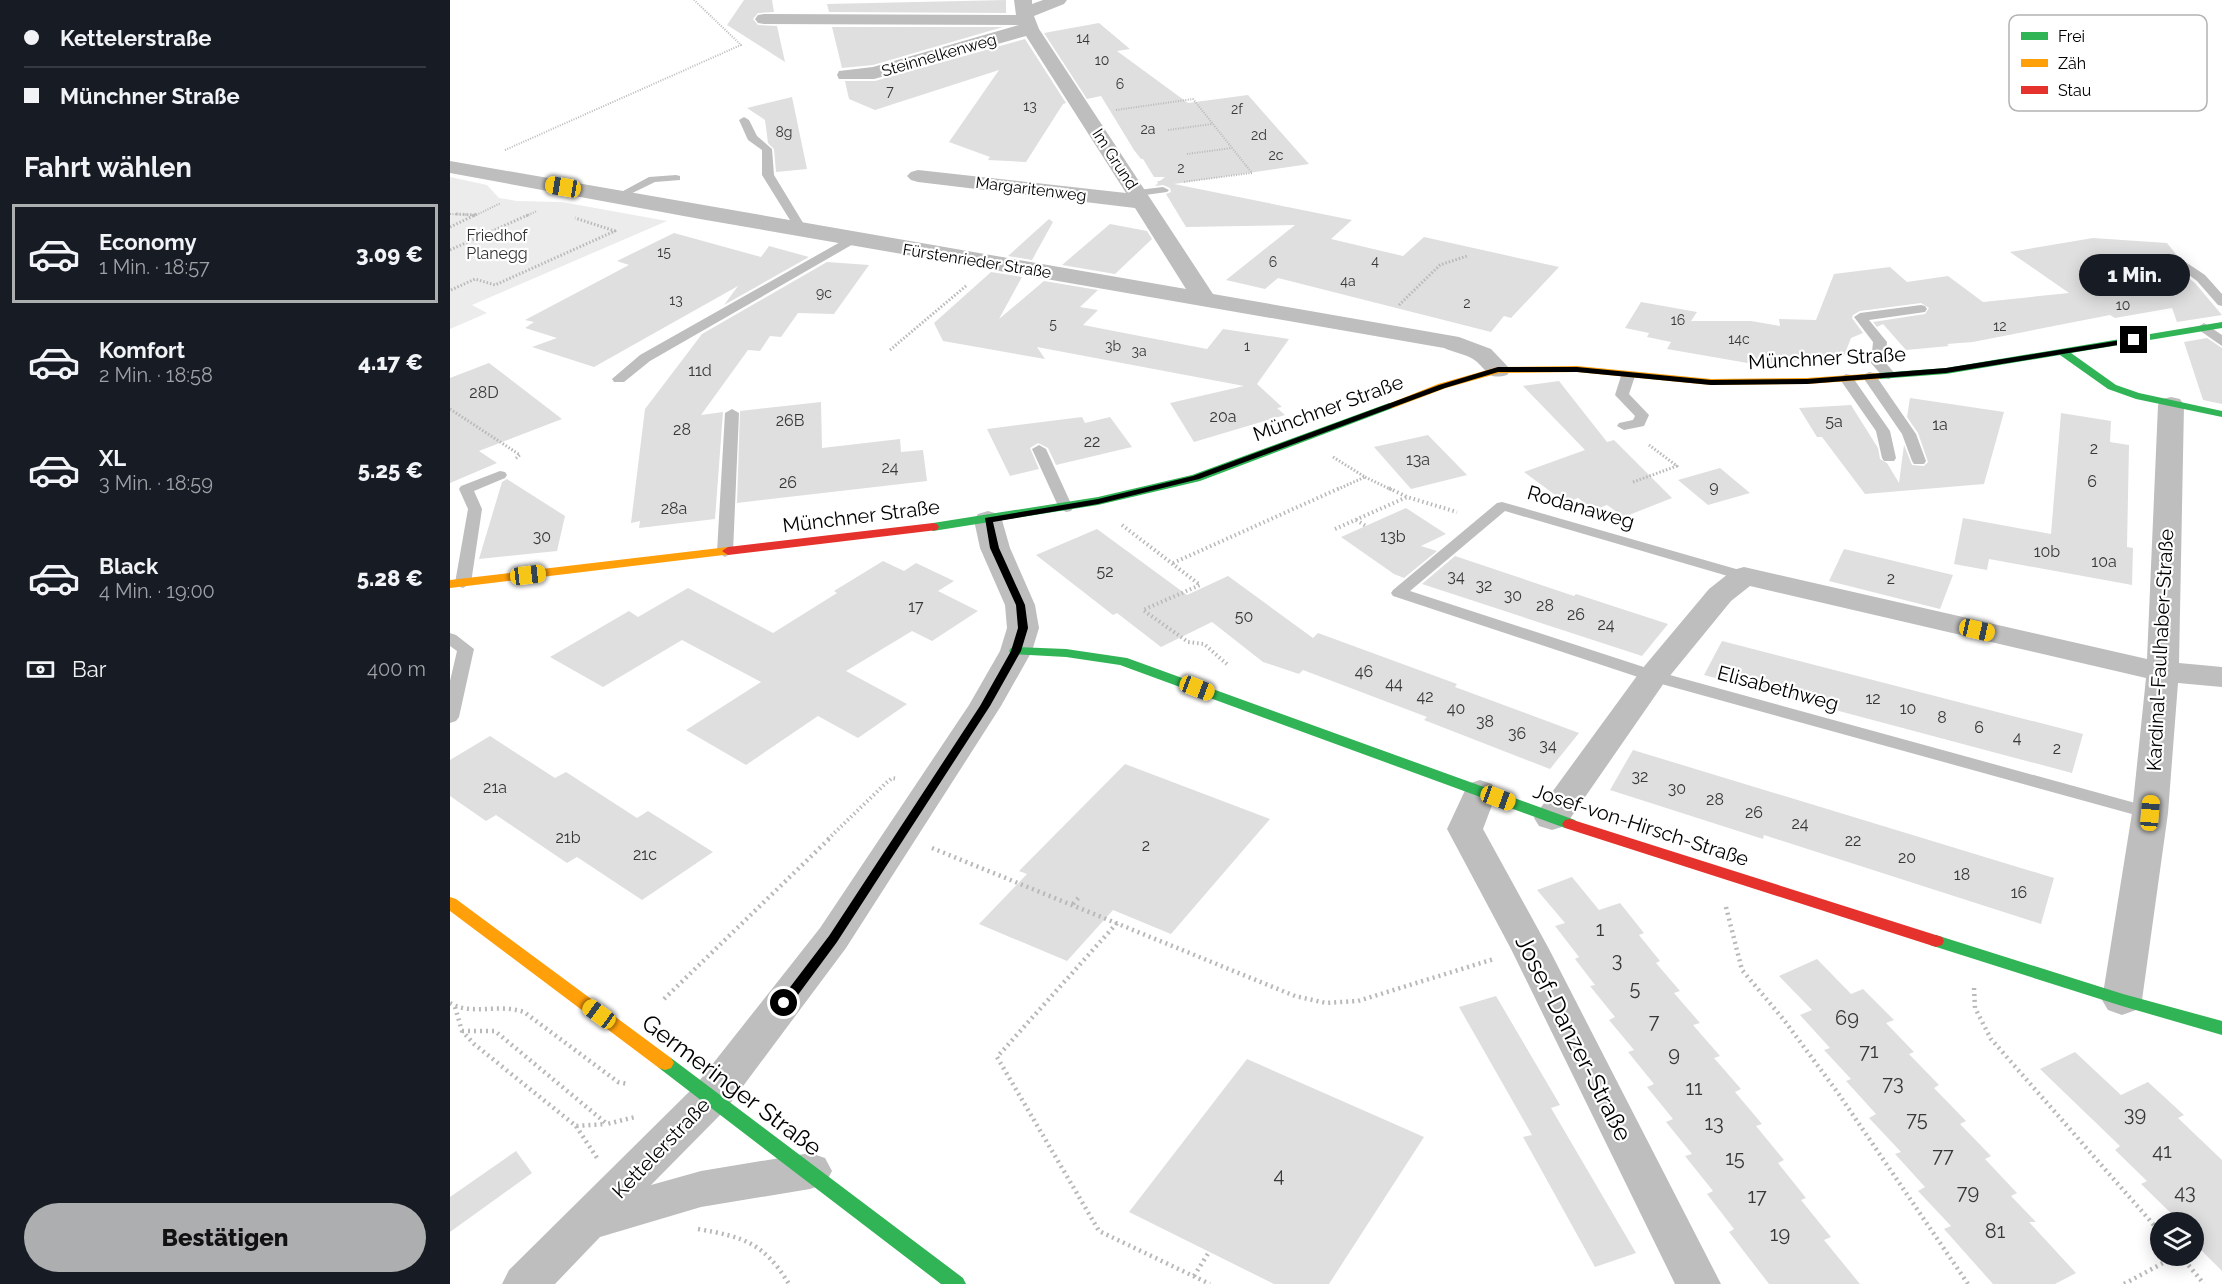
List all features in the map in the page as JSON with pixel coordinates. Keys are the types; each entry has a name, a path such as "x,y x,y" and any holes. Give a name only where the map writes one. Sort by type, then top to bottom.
{"main road":[{"name":"Münchner Straße","path":"456,584 988,520 1066,508 1196,478 1442,386 1498,370 1577,369 1628,376 1711,382 1807,381 1946,371 2222,325"},
{"path":"2064,353 2112,387 2171,405 2222,414"},
{"name":"Josef-von-Hirsch-Straße","path":"1016,651 1066,653 1122,660 1552,818 1981,956 2222,1028"},
{"name":"Germeringer Straße","path":"450,903 810,1171 956,1284"}],"street":[{"path":"764,19 842,21 1026,16 1059,0"},
{"name":"Steinnelkenweg","path":"846,75 874,73 1026,16"},
{"name":"Im Grund","path":"1026,16 1204,298"},
{"name":"Fürstenrieder Straße","path":"457,168 851,240 1204,298 1450,342 1482,354 1498,370"},
{"name":"Margaritenweg","path":"918,176 1139,195"},
{"name":"Kardinal-Faulhaber-Straße","path":"2122,1000 2150,813 2163,672 2171,405"},
{"name":"Kettelerstraße","path":"525,1284 711,1097 820,957 985,706 1016,651 1023,628 1020,605 994,548 988,520"},
{"path":"1552,818 1653,676 1720,594 1744,576 2163,672 2222,677"},
{"name":"Josef-Danzer-Straße","path":"1480,792 1465,829 1530,949 1698,1284"},
{"name":"Kettelerstraße","path":"588,1222 701,1189 810,1171"}],"lane":[{"path":"744,120 752,138 767,149 768,175 802,231"},
{"path":"618,196 653,179 676,178"},
{"path":"1139,195 1162,190"},
{"path":"619,379 645,358 851,240"},
{"path":"2181,263 2201,278 2222,302"},
{"path":"1889,375 1878,363 1880,342 1860,317 1921,309"},
{"path":"2204,327 2222,342"},
{"path":"1624,426 1639,423 1642,415 1622,395 1628,376"},
{"path":"1869,376 1909,434 1919,461"},
{"path":"1846,378 1883,431 1889,458"},
{"path":"725,552 732,413"},
{"path":"1039,448 1066,508"},
{"path":"456,584 475,509 466,489 500,475"},
{"name":"Rodanaweg","path":"1399,593 1502,506 1744,576"},
{"name":"Elisabethweg","path":"1399,593 1653,676 2150,813"},
{"path":"450,638 466,649 450,717"}],"path":[{"path":"457,168 741,45 694,0"},
{"path":"1086,114 1193,99 1252,173 1139,195"},
{"path":"1168,130 1212,124"},
{"path":"1187,154 1232,148"},
{"path":"450,227 546,184"},
{"path":"450,250 542,208"},
{"path":"450,214 476,215"},
{"path":"450,291 475,279 495,285 615,231 573,218"},
{"path":"1374,329 1440,265 1467,256"},
{"path":"890,350 992,263"},
{"path":"450,409 520,455 500,475"},
{"path":"1624,426 1677,466 1633,482"},
{"path":"1328,454 1365,477 1407,497 1485,520"},
{"path":"1173,563 1365,477"},
{"path":"1335,529 1407,497"},
{"path":"1098,501 1108,514 1200,585 1143,610 1188,642 1204,644 1239,674 1216,696"},
{"path":"1356,520 1366,526"},
{"path":"663,999 885,784"},
{"path":"900,836 1073,904 1295,996 1326,1003 1358,1001 1530,949"},
{"path":"1073,904 1080,896"},
{"path":"1724,902 1742,969 1784,1020 1838,1093 1968,1284"},
{"path":"1117,923 997,1057 1099,1231 1210,1284"},
{"path":"1981,956 1974,986 1975,1008 1991,1039 2150,1221"},
{"path":"450,1003 455,1007 480,1010 506,1007 524,1012 618,1082 629,1084"},
{"path":"455,1007 462,1032 474,1044 576,1126 607,1124"},
{"path":"462,1032 495,1031 593,1113"},
{"path":"695,1229 748,1239 764,1249 789,1284"},
{"path":"1194,1276 1209,1252"},
{"path":"2124,1284 2157,1266"},
{"path":"2189,1266 2204,1284"}],"green space":[{"name":"Friedhof Planegg","path":"450,177 487,185 499,198 517,201 562,202 667,221 472,305 487,313 450,329"}],"building":[{"path":"744,0 772,0 774,12 758,13 753,19 758,25 777,26 785,62 727,25"},
{"path":"1006,0 1006,13 829,12 827,4"},
{"path":"1099,23 1130,49 1117,51 1188,103 1248,95 1309,164 1174,184 1352,220 1331,239 1403,256 1424,237 1559,267 1511,318 1504,316 1491,332 1278,278 1265,289 1226,280 1295,225 1186,227 1166,194 1171,192 1170,188 1163,185 1155,186 1157,181 1165,177 1154,177 1143,159 1134,150 1101,96 1087,99 1044,33"},
{"path":"832,27 1003,27 873,65 842,68"},
{"path":"1025,39 1066,103 1063,104 1026,162 988,160 990,157 949,142 999,70 875,110 849,99 845,81 875,81"},
{"path":"792,97 807,169 776,172 774,149 768,143 765,120 747,108"},
{"path":"1049,219 1053,222 1032,260 1008,256"},
{"path":"1110,224 1147,231 1152,239 1115,274 1062,265"},
{"path":"674,233 761,257 769,246 809,257 724,305 738,286 594,367 532,347 557,338 525,328 534,322 525,320 629,265 617,261"},
{"path":"2093,238 2167,243 2179,258 2173,263 2175,267 2195,283 2222,315 2177,322 2172,308 2115,318 2110,315 1973,342 1947,344 1949,346 1906,350 1883,324 1877,327 1873,322 1925,314 1929,308 1921,303 1860,311 1853,315 1852,318 1863,333 1851,338 1844,356 1759,365 1667,349 1671,342 1647,337 1649,333 1625,328 1641,302 1697,312 1691,321 1751,321 1780,326 1779,319 1816,320 1834,274 1890,267 1907,282 1948,276 1983,302 2069,293 2010,252"},
{"path":"827,262 869,265 834,314 798,313 781,337 770,336 760,351 748,350 701,415 723,412 715,519 639,528 640,521 631,523 645,409 702,334"},
{"path":"991,272 1022,277 999,319 1044,281 1098,290 1080,307 1098,310 1083,325 1207,349 1223,329 1289,339 1257,384 1282,407 1277,408 1285,415 1194,442 1170,403 1244,386 1037,347 1045,359 943,341 934,323"},
{"path":"2207,338 2222,348 2222,404 2203,400 2184,342"},
{"path":"489,363 562,419 479,451 497,463 450,483 450,378"},
{"path":"1559,381 1607,442 1614,440 1672,498 1624,517 1607,505 1594,510 1578,498 1566,503 1524,472 1585,450 1523,386"},
{"path":"1910,398 2004,412 1984,484 1865,494 1822,437 1817,437 1799,408 1851,405 1878,448 1880,459 1887,463 1899,483 1904,445 1912,465 1924,466 1928,462 1918,433 1907,417"},
{"path":"821,402 822,448 900,439 901,452 923,450 927,481 737,503 740,411"},
{"path":"2061,413 2111,421 2110,442 2129,445 2127,547 2133,548 2132,585 1989,559 1987,570 1954,564 1963,518 2051,534"},
{"path":"1082,417 1085,423 1110,417 1132,447 1056,465 1048,448 1038,443 1030,448 1039,469 1010,476 987,429"},
{"path":"1428,435 1467,475 1411,489 1374,447"},
{"path":"1720,468 1750,493 1708,505 1678,480"},
{"path":"507,479 565,516 557,551 479,559 502,482"},
{"path":"1406,508 1446,534 1421,546 1437,551 1404,578 1394,574 1341,537"},
{"path":"1097,529 1187,595 1228,576 1313,638 1318,633 1457,684 1455,687 1579,733 1550,769 1424,720 1427,717 1303,670 1299,674 1263,662 1212,622 1161,647 1117,613 1113,615 1036,555"},
{"path":"1844,549 1953,575 1940,609 1829,581"},
{"path":"1455,556 1574,596 1576,594 1668,624 1642,656 1422,584"},
{"path":"883,561 904,571 916,563 954,581 938,591 978,611 932,641 912,631 846,671 907,704 858,738 818,716 746,765 686,730 761,682 682,640 603,687 550,657 629,611 638,617 688,588 773,633"},
{"path":"1722,641 2083,734 2072,773 1704,675"},
{"path":"490,736 555,778 566,772 637,818 648,811 713,852 642,900 577,857 567,863 496,815 486,821 450,796 450,760"},
{"path":"1633,750 2054,878 2041,924 1764,835 1763,839 1610,790"},
{"path":"1125,764 1270,819 1171,934 1113,910 1067,961 979,924 1027,874 1019,871"},
{"path":"1572,877 1599,910 1620,903 1644,933 1639,935 1660,961 1656,963 1680,991 1674,993 1700,1023 1693,1025 1720,1056 1714,1058 1741,1089 1735,1092 1762,1124 1756,1126 1784,1160 1778,1163 1806,1198 1801,1200 1831,1237 1824,1240 1860,1284 1769,1284 1729,1232 1734,1229 1707,1194 1713,1191 1685,1156 1692,1154 1666,1122 1673,1119 1647,1087 1654,1084 1628,1052 1634,1050 1609,1020 1615,1017 1590,986 1595,985 1575,959 1579,957 1555,926 1565,923 1537,890"},
{"path":"1817,959 1851,994 1863,989 1894,1020 1886,1023 1914,1052 1909,1054 1939,1085 1934,1088 1966,1121 1960,1124 1991,1156 1985,1159 2017,1193 2011,1196 2036,1222 2029,1222 2076,1273 2055,1284 1993,1284 1944,1229 1951,1226 1918,1191 1925,1187 1895,1154 1901,1152 1869,1118 1876,1114 1846,1081 1851,1079 1824,1050 1830,1048 1800,1015 1812,1010 1779,976"},
{"path":"1496,996 1560,1105 1551,1108 1636,1253 1595,1267 1523,1137 1532,1135 1459,1007"},
{"path":"2075,1052 2121,1095 2148,1082 2184,1115 2178,1118 2222,1160 2222,1271 2204,1253 2204,1212 2170,1212 2141,1184 2147,1181 2115,1150 2120,1146 2040,1069"},
{"path":"1247,1059 1424,1137 1329,1284 1274,1284 1129,1212"},
{"path":"516,1151 532,1173 450,1232 450,1197"}],"traffic: fast":[{"path":"1879,376 1946,371 2222,325"},
{"path":"2064,353 2112,387 2136,396 2222,414"},
{"path":"933,527 1098,501 1196,478 1389,406"},
{"path":"1016,651 1066,653 1122,661 1570,824"},
{"path":"1936,941 2122,1000 2222,1028"},
{"path":"665,1063 956,1284"}],"traffic: slow":[{"path":"1389,406 1442,386 1498,370 1577,369 1711,382 1807,381 1879,376"},
{"path":"450,584 728,551"},
{"path":"450,903 665,1063"}],"traffic: jam":[{"path":"728,551 933,527"},
{"path":"1570,824 1936,941"}],"route":[{"path":"784,1003 833,939 985,706 1016,651 1023,628 1020,605 994,548 988,520 1066,508 1196,478 1442,386 1498,370 1577,369 1628,376 1711,382 1807,381 1946,371 2134,340"}]}
